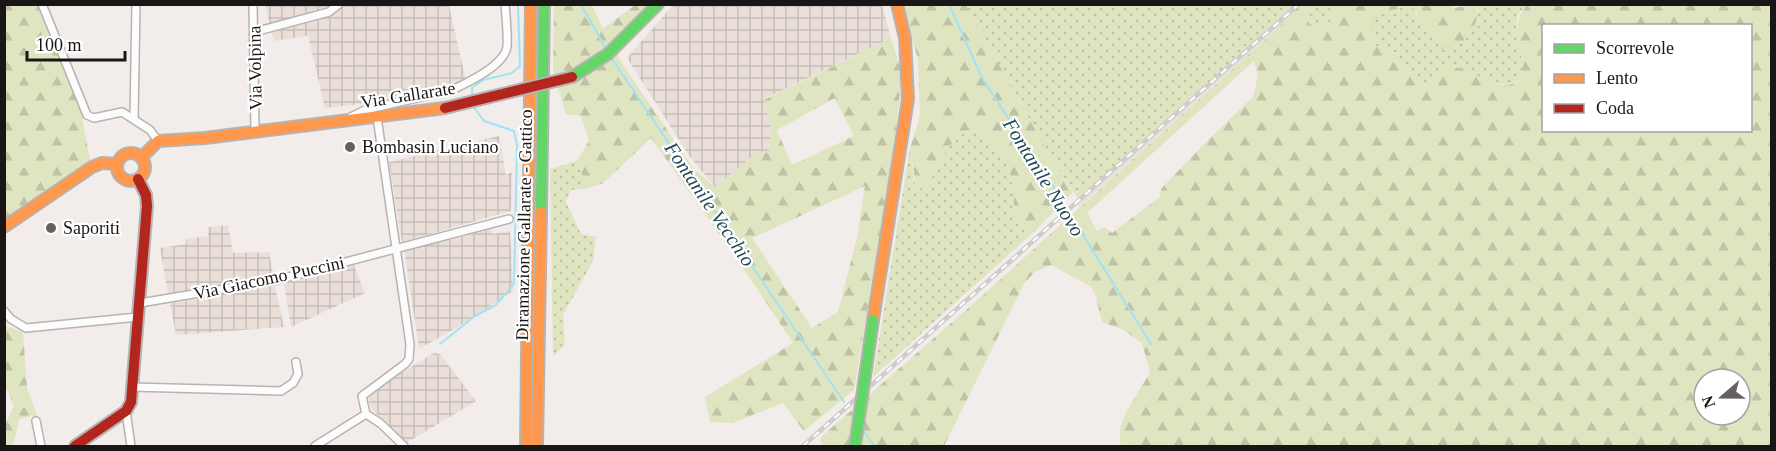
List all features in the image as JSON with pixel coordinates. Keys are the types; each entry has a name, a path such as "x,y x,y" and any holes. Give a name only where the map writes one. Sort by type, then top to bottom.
{"main road":[{"name":"Diramazione Gallarate - Gattico","path":"526,447 531,4"},
{"name":"Diramazione Gallarate - Gattico","path":"537,447 544,4"},
{"name":"Via Gallarate","path":"158,141 205,138 445,108 572,77 589,69 614,50 658,4"},
{"path":"855,447 908,99 905,38 897,4"},
{"path":"141,158 158,141"},
{"path":"125,154 134,154 141,158 144,169 138,178 130,181 118,172 117,164 125,154"},
{"path":"4,227 92,167 102,163 117,164"},
{"path":"75,447 126,411 131,402 147,206 146,195 138,178"}],"street":[{"path":"42,4 87,115 94,118 122,112 150,130 158,141"},
{"path":"134,119 136,4"},
{"name":"Via Volpina","path":"254,4 255,131"},
{"path":"254,32 329,12 339,4"},
{"path":"338,122 365,110 452,90 490,69 504,55 507,48 505,4"},
{"path":"378,117 410,344 409,359 362,396 366,414 380,423 404,447"},
{"name":"Via Giacomo Puccini","path":"140,303 277,280 509,219"},
{"path":"4,310 11,319 26,328 138,317"},
{"path":"132,387 281,391 293,383 298,374 296,362"},
{"path":"126,411 131,447"},
{"path":"315,447 366,414"},
{"path":"36,421 41,447"}],"shaded area":[{"path":"265,5 449,5 466,81 438,90 387,101 325,108 308,36 274,41"},
{"path":"673,5 882,5 891,38 764,99 771,127 769,154 759,151 715,187 690,157 627,58"},
{"path":"1291,9 1291,16 1079,207 1074,202"},
{"path":"499,136 506,175 512,172 511,211 402,242 389,162"},
{"path":"228,225 233,253 269,252 273,274 168,294 160,248 186,244 186,239 208,236 208,227"},
{"path":"491,229 492,234 510,231 513,291 419,349 404,248 455,239"},
{"path":"353,263 365,293 291,327 284,283"},
{"path":"275,286 284,327 176,335 170,303 186,301 187,298 195,299 207,297 207,295"},
{"path":"434,353 440,354 476,401 406,443 371,408 369,396 372,391"}],"green space":[{"path":"1291,4 1291,9 1078,198 1052,160 966,5"},
{"path":"1450,4 1453,8 1476,5 1477,19 1465,40 1442,49 1412,7 1386,12 1379,16 1371,28 1372,36 1376,46 1397,53 1410,76 1422,88 1436,77 1440,68 1450,67 1459,68 1495,84 1510,85 1518,82 1521,71 1522,61 1517,25 1527,5 1771,5 1771,446 1121,446 1120,436 1124,417 1150,372 1142,343 1124,330 1102,322 1095,294 1090,286 1051,265 1035,272 1025,282 944,446 822,446 820,440 822,436 982,296 1291,16 1291,5 1319,5 1307,16 1309,23 1318,28 1331,21 1337,5","holes":["1254,61 1258,75 1253,97 1161,189 1160,197 1112,233 1105,227 1097,231 1087,213"]},
{"path":"5,5 37,5 81,112 90,160 83,169 5,224"},
{"path":"554,5 592,5 603,29 635,5 652,5 612,44 619,59 693,168 715,187 759,151 769,153 771,127 764,100 891,38 902,74 894,147 854,390 804,431 783,403 733,423 710,422 705,397 793,343 738,260 651,138 602,184 587,188 577,161 589,141 581,116 566,114 553,71","holes":["835,98 854,136 792,165 777,130","865,186 857,237 838,312 812,328 752,238"]},
{"path":"904,5 966,5 1052,160 1073,192 1038,228 1019,227 1014,205 1014,187 1007,164 989,137 970,128 949,146 925,191 916,184 910,148 920,116 918,60"},
{"path":"1319,5 1337,5 1331,21 1318,28 1309,23 1307,16"},
{"path":"1476,5 1527,5 1519,15 1517,24 1522,64 1518,81 1510,84 1495,83 1456,67 1436,77 1422,88 1410,76 1397,53 1376,46 1372,36 1371,28 1374,22 1386,12 1412,7 1418,17 1479,12"},
{"path":"970,128 989,137 1007,164 1014,187 1014,205 1019,227 1038,228 873,377 910,148 915,184 938,165 949,146"},
{"path":"577,161 587,188 571,190 566,202 581,234 596,237 593,261 563,315 565,345 553,356 550,169"},
{"path":"5,326 23,332 27,388 37,415 19,419 13,446 5,446 5,423 14,406 8,391 5,390"}],"waterway":[{"path":"472,98 472,88 483,80 512,73 520,66 518,4"},
{"name":"Fontanile Vecchio","path":"581,4 607,51"},
{"name":"Fontanile Nuovo","path":"949,4 982,78 1151,344"},
{"name":"Fontanile Vecchio","path":"610,56 844,402"},
{"path":"440,344 475,316 496,305 514,284 517,145 514,131 484,121 473,106"},
{"name":"Fontanile Vecchio","path":"862,429 874,446"}],"railway":[{"path":"803,446 1299,4"}],"traffic: fast":[{"path":"541,212 544,4"},
{"path":"572,77 608,54 658,4"},
{"path":"855,446 873,320"}],"traffic: slow":[{"path":"526,446 531,4"},
{"path":"873,320 908,99 905,38 897,4"},
{"path":"141,158 158,141 205,138 445,108"},
{"path":"131,153 141,157 145,167 141,177 131,181 121,177 117,167 121,157 131,153"},
{"path":"4,227 92,167 102,163 117,164"},
{"path":"537,446 541,212"}],"traffic: jam":[{"path":"445,108 572,77"},
{"path":"75,446 126,411 131,402 147,206 146,195 138,179"}],"place":[{"name":"Bombasin Luciano","path":"350,147"},
{"name":"Saporiti","path":"51,228"}]}
